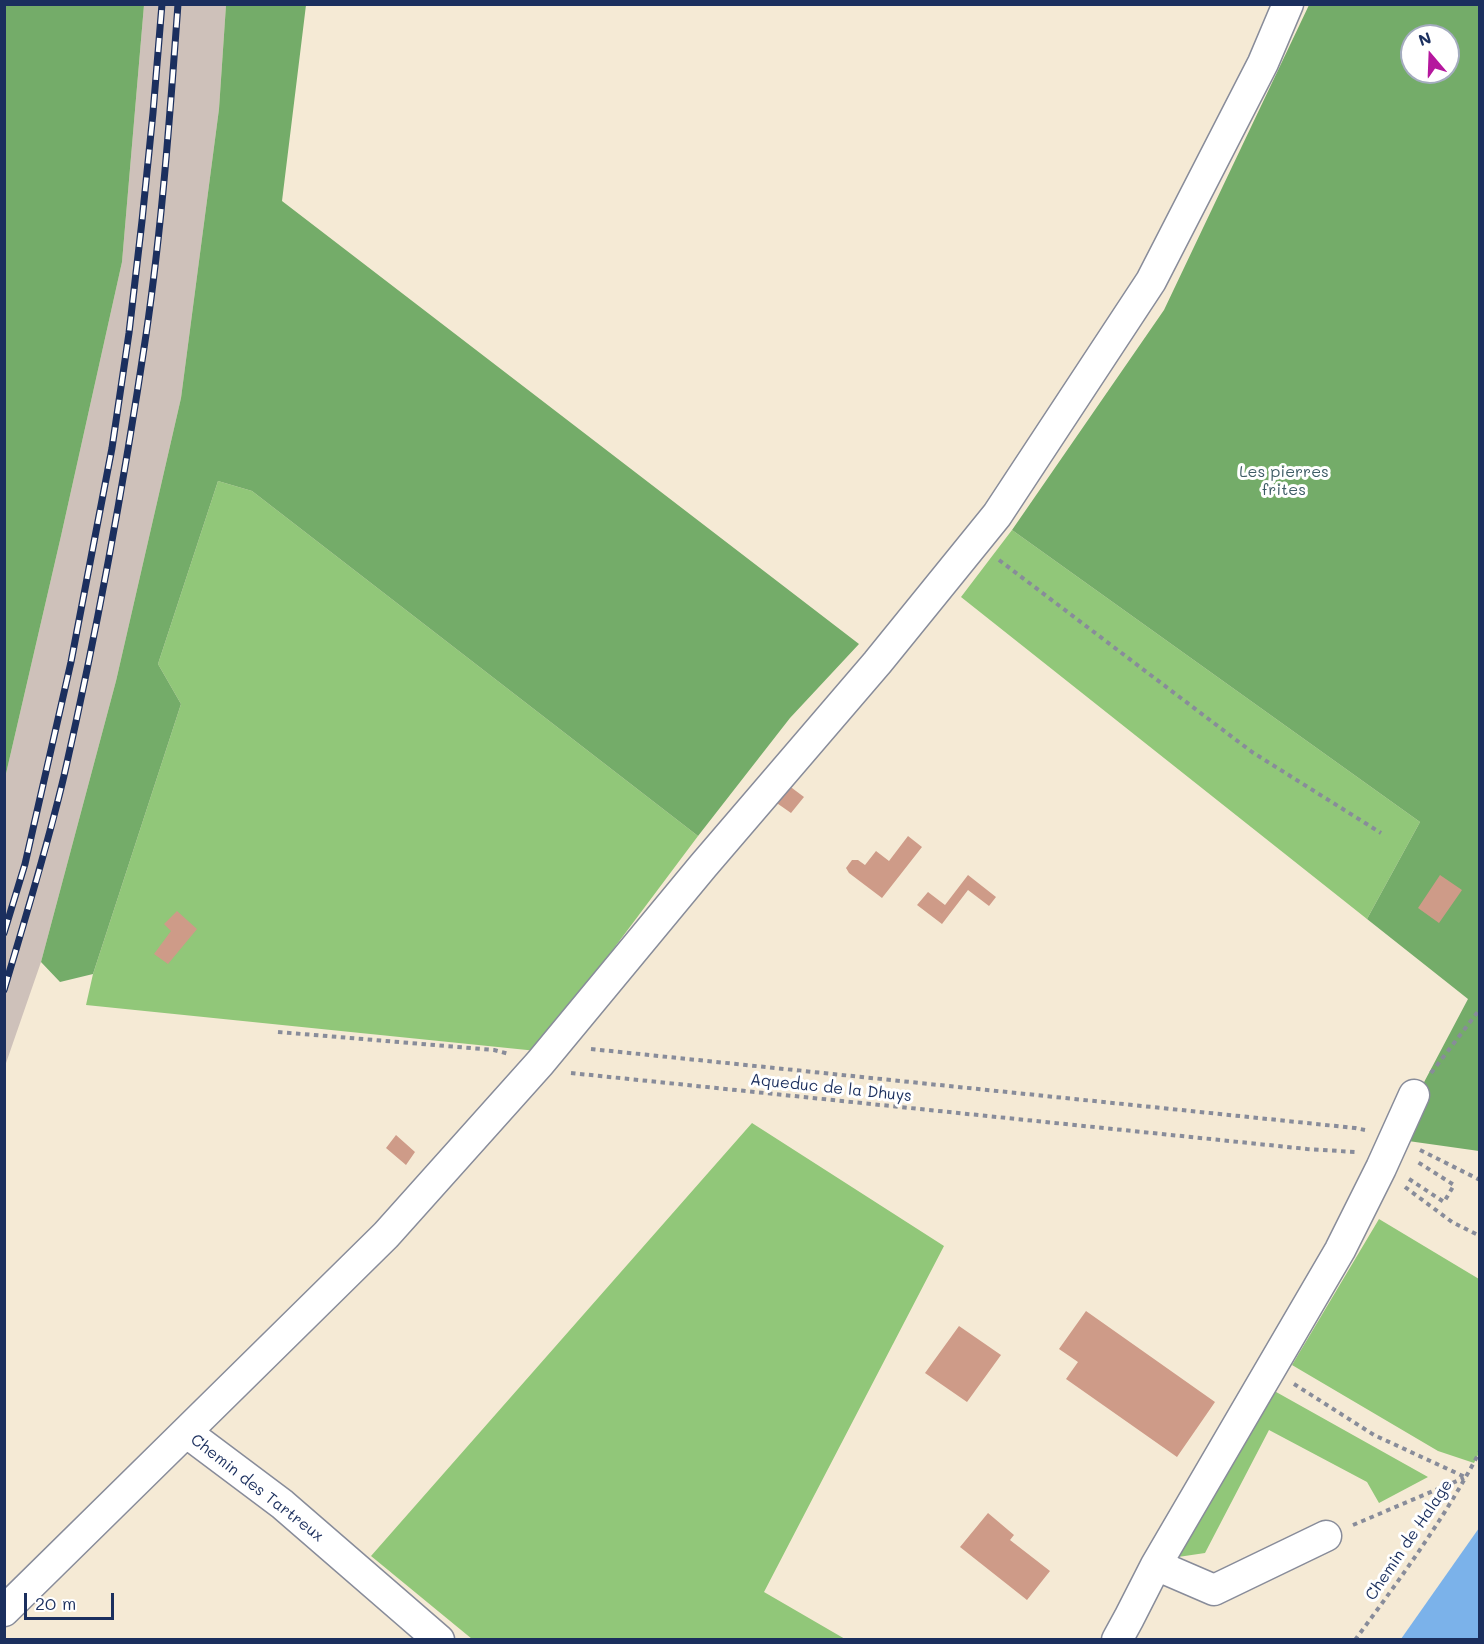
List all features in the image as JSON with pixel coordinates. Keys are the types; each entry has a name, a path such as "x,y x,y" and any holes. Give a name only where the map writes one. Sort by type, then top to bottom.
{"street":[{"path":"186,1432 386,1236 540,1063 703,866 877,663 997,514 1151,281 1263,63 1287,4"},
{"path":"1117,1640 1156,1565 1340,1250 1395,1176 1414,1095"},
{"name":"Chemin des Tartreux","path":"4,1611 186,1432 282,1504 439,1640"},
{"path":"1156,1565 1214,1590 1326,1536"}],"path":[{"path":"974,541 1252,752 1381,833"},
{"path":"1414,1095 1479,1009"},
{"name":"Aqueduc de la Dhuys","path":"278,1032 494,1050 567,1073 1307,1149 1355,1152 1395,1176"},
{"path":"591,1049 1355,1128 1401,1148 1454,1185 1444,1202 1395,1176"},
{"path":"1401,1148 1405,1142 1479,1180"},
{"path":"1395,1176 1452,1222 1479,1236"},
{"path":"1271,1369 1374,1435 1465,1477"},
{"name":"Chemin de Halage","path":"1355,1640 1453,1502 1479,1451"},
{"path":"1326,1536 1465,1477"}],"shaded area":[{"path":"144,5 226,5 219,109 181,398 116,681 41,962 5,1066 5,778 122,262"}],"green space":[{"path":"5,4 144,5 122,262 5,778"},
{"path":"226,5 306,5 282,201 859,644 790,718 698,836 252,491 218,481 158,664 181,704 93,974 60,982 41,962 116,681 181,398 219,109"},
{"name":"Les pierres frites","path":"1309,5 1479,5 1479,1151 1394,1139 1468,999 1367,919 1420,822 1012,530 1164,310"},
{"path":"218,481 252,491 698,836 537,1051 86,1005 93,974 181,704 158,664"},
{"path":"1012,530 1420,822 1367,919 961,597"},
{"path":"752,1123 944,1246 764,1592 845,1639 472,1639 371,1556"},
{"path":"1379,1219 1479,1279 1480,1451 1474,1463 1438,1451 1292,1365"},
{"path":"1269,1388 1428,1477 1379,1503 1367,1482 1269,1430 1205,1553 1178,1557"}],"water":[{"path":"1479,1528 1479,1639 1401,1639"}],"building":[{"path":"784,782 804,797 791,813 771,799"},
{"path":"908,836 922,847 882,898 849,873 846,868 852,860 858,860 865,865 876,851 889,861"},
{"path":"968,875 996,897 989,906 968,890 942,924 917,905 928,892 945,905"},
{"path":"1440,875 1462,890 1439,923 1418,908"},
{"path":"177,911 197,929 168,964 154,954 171,931 164,924"},
{"path":"396,1135 415,1152 406,1165 386,1148"},
{"path":"1086,1311 1215,1402 1177,1457 1066,1379 1078,1362 1059,1349"},
{"path":"959,1326 1001,1355 967,1402 925,1373"},
{"path":"988,1513 1014,1535 1010,1540 1050,1571 1027,1600 960,1547"}],"railway":[{"path":"4,933 25,864 71,662 112,448 142,221 162,4"},
{"path":"4,990 64,776 99,612 129,446 157,253 178,4"}]}
